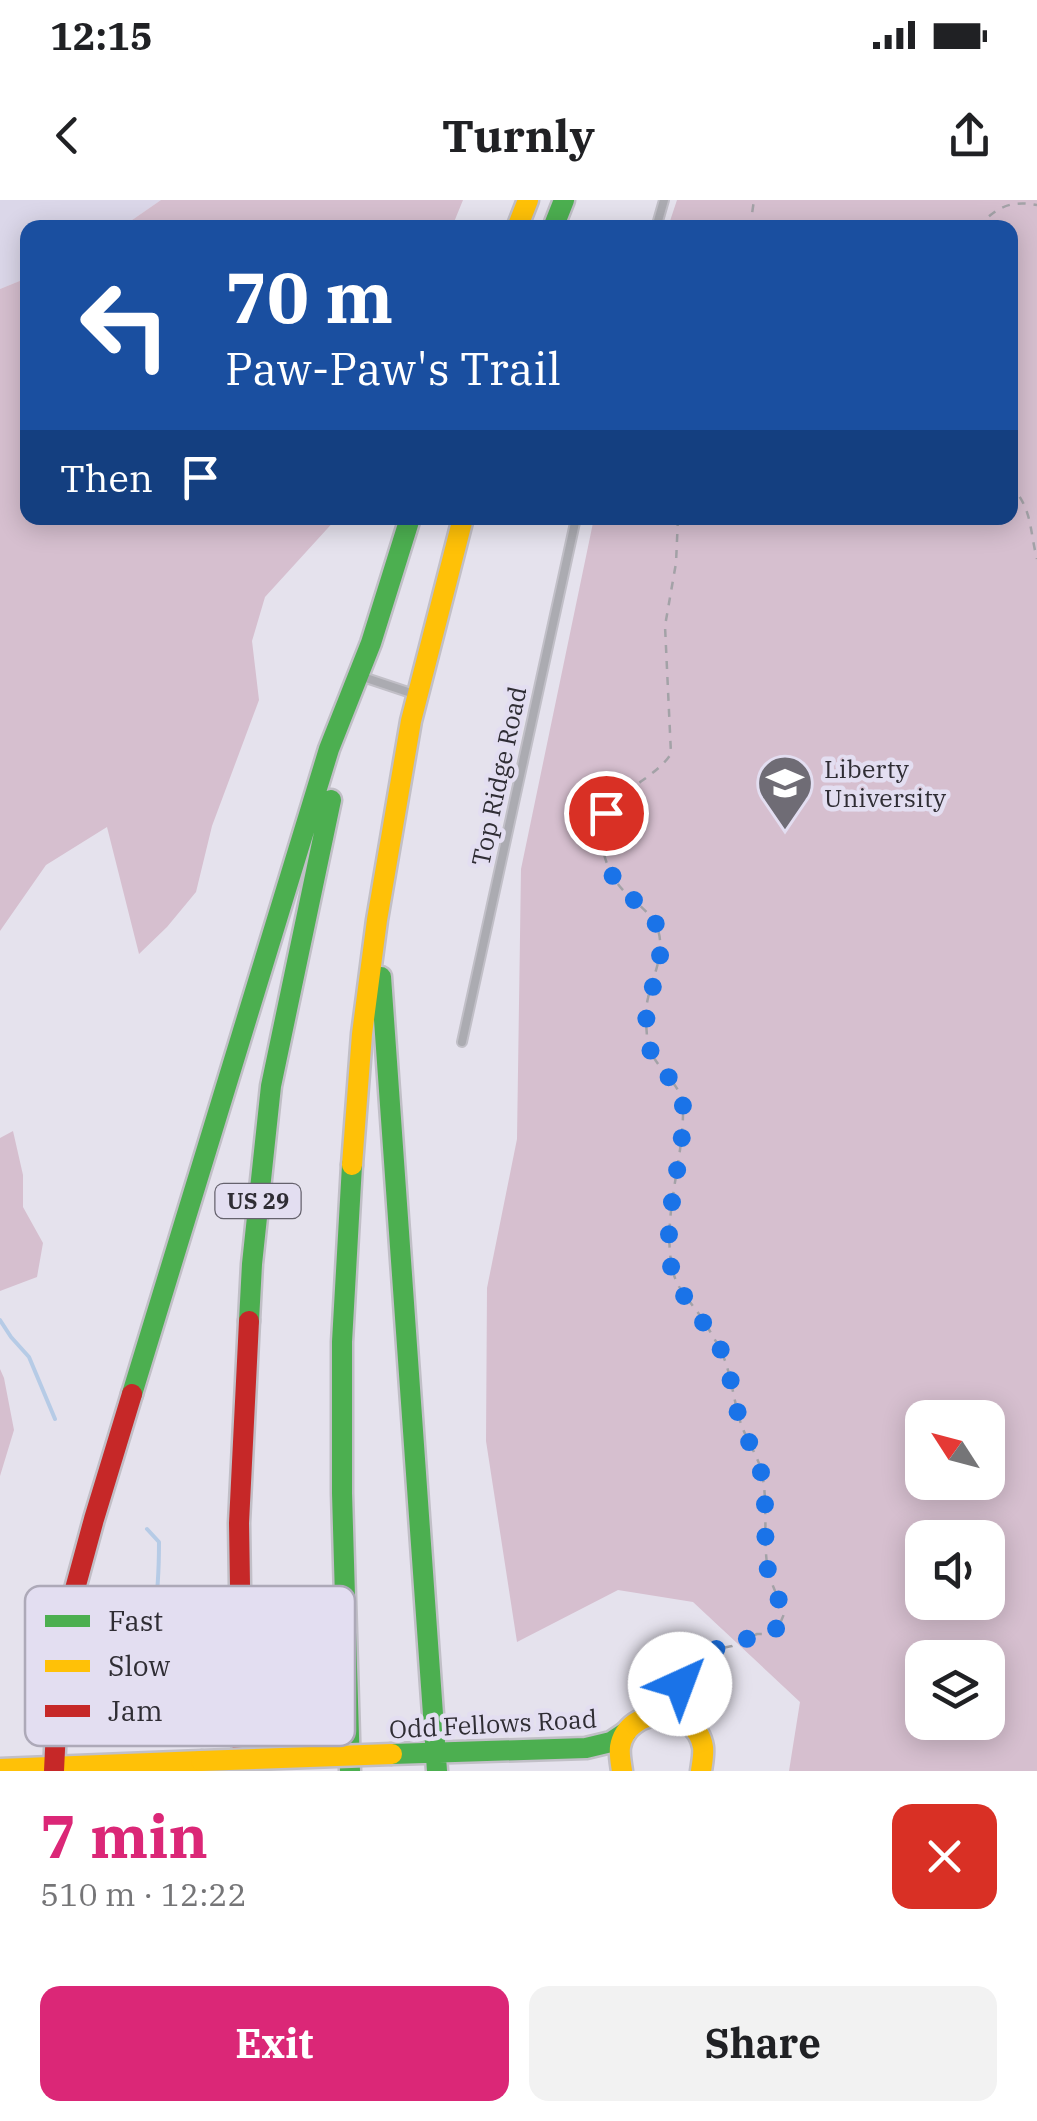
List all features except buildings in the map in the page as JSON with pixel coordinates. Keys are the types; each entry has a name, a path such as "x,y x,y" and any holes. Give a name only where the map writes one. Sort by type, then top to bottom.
{"main road":[{"name":"US 29","path":"240,1586 239,1523 252,1264 271,1086 336,778 371,643 408,525"},
{"path":"345,1586 344,1280 362,1034 377,920 418,695 461,525"},
{"path":"76,1586 330,749 371,643"},
{"path":"377,920 436,1762"},
{"name":"Odd Fellows Road","path":"0,1769 392,1754 436,1762 586,1748 612,1742 653,1714 676,1715"},
{"path":"676,1715 688,1721 702,1742 701,1771"},
{"path":"622,1771 619,1756 634,1725"},
{"name":"US 29","path":"243,1746 243,1771"},
{"path":"349,1746 350,1771"}],"street":[{"path":"634,1725 650,1694 656,1661 665,1695 676,1715"}],"lane":[{"name":"Top Ridge Road","path":"462,1042 574,525"},
{"path":"363,677 418,695"}],"path":[{"path":"984,220 1006,204 1037,205"},
{"path":"1018,493 1023,498 1037,560"},
{"path":"676,1715 680,1684 701,1652 732,1646 757,1634 770,1634 784,1614 767,1567 760,1467 740,1420 724,1359 678,1288 671,1264 669,1239 683,1103 680,1091 654,1061 647,1037 648,1000 661,952 659,932 646,910 618,884 606,862 602,837 606,813 655,773 670,754 665,626 676,563 678,525"}],"shaded area":[{"path":"0,200 161,200 132,220 20,220 20,281 0,289"},
{"path":"161,200 463,200 455,220 132,220"},
{"name":"Liberty University","path":"677,200 1037,200 1037,1771 789,1771 800,1702 693,1602 618,1590 517,1642 486,1441 487,1288 517,1139 521,869 593,525 1018,525 1018,220 670,220"},
{"path":"20,281 20,525 331,525 265,597 252,641 259,700 212,826 196,892 139,954 107,827 46,865 0,931 0,289"},
{"path":"13,1131 23,1175 23,1207 43,1243 37,1277 0,1291 0,1138"},
{"path":"0,1369 14,1430 0,1476"}],"waterway":[{"path":"0,1320 29,1357 55,1419"},
{"path":"147,1529 159,1542 157,1586"}],"traffic: fast":[{"path":"556,220 564,200"},
{"path":"132,1394 329,749 371,643 408,525"},
{"path":"249,1321 271,1086 331,800"},
{"path":"381,977 437,1771"},
{"path":"345,1586 342,1342 352,1165"},
{"path":"392,1754 586,1748 611,1742 626,1732"},
{"path":"349,1746 350,1771"}],"traffic: slow":[{"path":"520,220 528,200"},
{"path":"352,1165 362,1034 377,920 411,721 461,525"},
{"path":"622,1771 620,1750 625,1733 635,1723 661,1715 676,1717 698,1733 703,1750 701,1771"},
{"path":"201,1761 392,1754"},
{"path":"0,1769 201,1761"}],"traffic: jam":[{"path":"240,1586 239,1523 249,1321"},
{"path":"76,1586 132,1394"},
{"path":"54,1771 55,1746"},
{"path":"243,1746 243,1771"}],"place":[{"name":"Liberty University","path":"785,832"}],"route":[{"path":"606,813 602,837 606,862 618,884 646,910 659,932 661,952 646,1012 647,1037 654,1061 680,1091 683,1103 669,1239 674,1276 724,1359 740,1420 760,1467 767,1567 784,1614 770,1634 757,1634 732,1646 701,1652 680,1684"}]}
